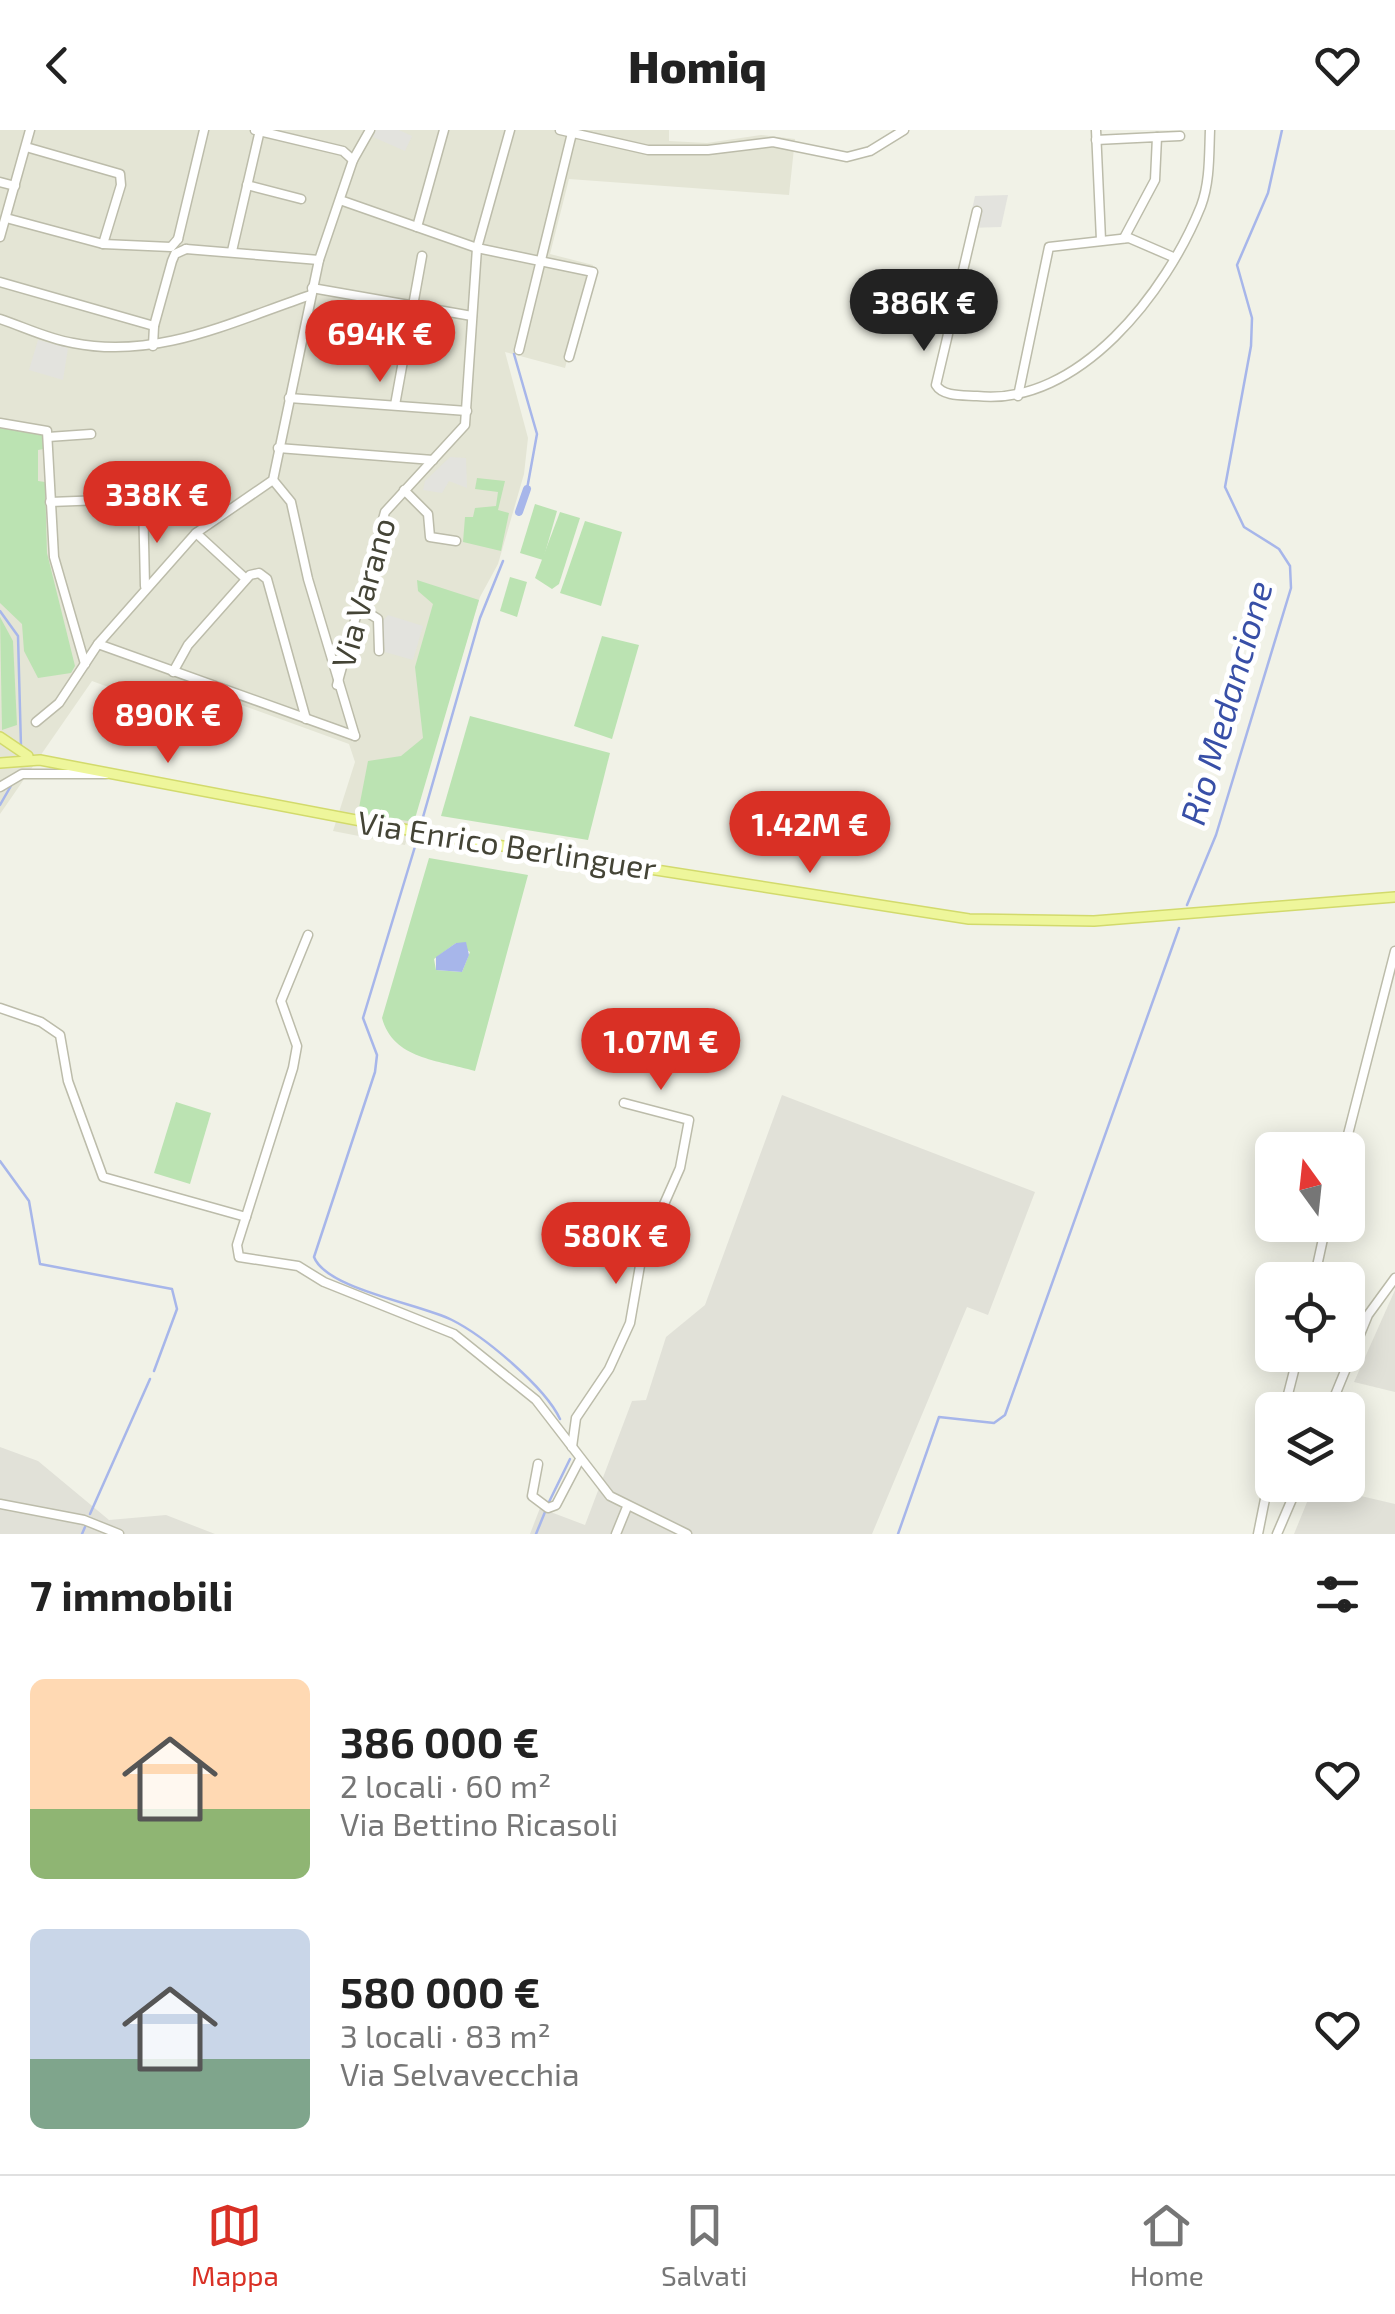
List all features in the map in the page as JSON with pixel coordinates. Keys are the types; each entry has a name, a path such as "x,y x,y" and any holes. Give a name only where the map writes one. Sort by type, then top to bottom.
{"main road":[{"name":"Via Enrico Berlinguer","path":"0,737 18,752 40,760 445,838 937,915 1065,923 1395,897"},
{"name":"Via Enrico Berlinguer","path":"0,763 40,760"}],"street":[{"path":"0,237 30,130"},
{"path":"6,218 102,244 157,249 174,246 204,130"},
{"path":"232,251 258,130 343,151 353,160"},
{"path":"314,144 318,130"},
{"path":"36,722 63,698 98,644 196,533 273,480 319,260 353,160 370,130"},
{"path":"417,227 444,130"},
{"path":"289,398 467,411 476,248 510,130"},
{"path":"560,130 648,150 784,149 847,157 870,151 904,130"},
{"path":"977,211 937,388 962,395 1018,396 1112,344 1173,257 1202,204 1210,130"},
{"path":"519,350 572,133"},
{"path":"1101,240 1096,135 1180,136"},
{"path":"1124,238 1155,180 1157,138"},
{"path":"26,147 115,170 122,185 102,244"},
{"path":"0,182 15,186"},
{"path":"248,185 300,199"},
{"path":"340,200 476,248 593,272 569,357"},
{"path":"178,238 178,245 186,249 319,260"},
{"path":"1018,396 1049,247 1137,239 1173,257"},
{"path":"157,249 172,255 172,261"},
{"path":"153,346 154,326 172,261 175,254 186,249"},
{"path":"394,405 422,256"},
{"path":"0,282 154,326"},
{"path":"0,319 76,344 153,346 190,338 312,292 472,316"},
{"name":"Via Varano","path":"338,684 384,512 460,434 467,411"},
{"path":"0,422 42,427 48,438 54,558 85,664"},
{"path":"48,438 91,434"},
{"path":"278,448 434,460"},
{"path":"98,644 355,736 292,502 273,480"},
{"path":"404,490 428,514 430,537 456,541"},
{"path":"50,502 182,497"},
{"path":"143,498 146,586"},
{"path":"196,533 246,579"},
{"path":"173,672 188,645 246,579 256,573 266,579 306,719"},
{"path":"359,608 378,619 379,652"},
{"path":"0,787 22,774 110,774"},
{"path":"308,935 281,1001 297,1046 294,1068 246,1217 236,1252 239,1257 298,1266 324,1282 454,1334 536,1400 579,1461 610,1496 687,1534"},
{"path":"1349,1132 1395,951"},
{"path":"0,1008 42,1022 60,1035 68,1080 103,1178 246,1217"},
{"path":"572,1451 576,1418 609,1368 630,1323 642,1254 680,1168 689,1120 624,1102"},
{"path":"1336,1392 1368,1315 1395,1278"},
{"path":"538,1464 532,1496 548,1508 556,1505 579,1461"},
{"path":"1258,1534 1264,1502"},
{"path":"1277,1534 1291,1502"},
{"path":"0,1504 84,1520 119,1534"},
{"path":"616,1534 627,1507"}],"shaded area":[{"path":"0,130 669,130 669,141 707,143 761,135 795,139 789,195 569,179 550,254 593,265 565,368 505,352 528,438 524,474 498,564 480,597 405,845 333,831 355,762 349,744 175,681 168,709 92,681 0,814"},
{"path":"376,130 399,130 412,136 405,151 373,137"},
{"path":"1008,195 1001,227 968,228 975,196"},
{"path":"38,340 68,348 63,380 29,370"},
{"path":"450,457 466,458 467,488 449,481 442,493 423,490 425,481"},
{"path":"388,615 423,626 413,660 385,652 382,622"},
{"path":"782,1095 1035,1192 988,1315 967,1307 872,1534 530,1534 540,1508 585,1525 632,1401 646,1400 666,1337 705,1305"},
{"path":"1395,1290 1395,1392 1354,1382 1358,1372 1365,1372 1365,1357"},
{"path":"0,1447 38,1461 109,1520 166,1515 215,1534 0,1534"},
{"path":"1365,1497 1395,1504 1395,1534 1294,1534 1307,1502 1365,1502"}],"green space":[{"path":"0,428 38,431 44,436 44,449 38,450 38,481 45,482 47,553 75,666 71,673 38,678 24,651 22,624 0,603"},
{"path":"477,478 505,481 498,510 509,513 501,551 463,542 465,517 473,517 475,508 496,506 498,492 475,489"},
{"path":"535,504 557,511 543,560 520,553"},
{"path":"560,512 580,518 559,584 552,589 535,578"},
{"path":"585,521 622,532 601,606 560,593"},
{"path":"510,577 527,582 517,617 500,611"},
{"path":"417,580 479,600 414,822 358,813 368,761 401,756 423,738 415,667 433,604 418,591"},
{"path":"0,617 13,641 17,725 2,730"},
{"path":"602,636 639,645 612,739 574,726"},
{"path":"470,716 610,753 588,840 441,816"},
{"path":"429,858 528,875 475,1071 407,1050 388,1032 382,1018","holes":["456,943 470,952 462,972 436,970 434,959"]},
{"path":"176,1102 211,1113 190,1184 154,1173"}],"water":[{"path":"466,942 469,955 462,972 436,970 436,957 456,943"}],"waterway":[{"name":"Rio Medancione","path":"1187,905 1216,835 1291,588 1290,566 1279,549 1244,527 1225,487 1251,346 1252,318 1237,265 1268,193 1282,130"},
{"path":"514,354 537,434 527,489"},
{"path":"519,512 527,489"},
{"path":"421,824 480,618 503,561"},
{"path":"0,611 18,636 21,747"},
{"path":"0,805 12,784"},
{"path":"417,840 363,1018 377,1055 375,1072 314,1257 322,1268 354,1287 437,1314 465,1328 528,1378 560,1419"},
{"name":"Rio Medancione","path":"898,1534 939,1417 994,1423 1005,1415 1179,928"},
{"path":"0,1161 29,1201 40,1264 172,1289 177,1309 154,1371"},
{"path":"90,1514 150,1379"},
{"path":"549,1502 570,1459"},
{"path":"536,1534 545,1512"},
{"path":"82,1534 85,1527"}]}
